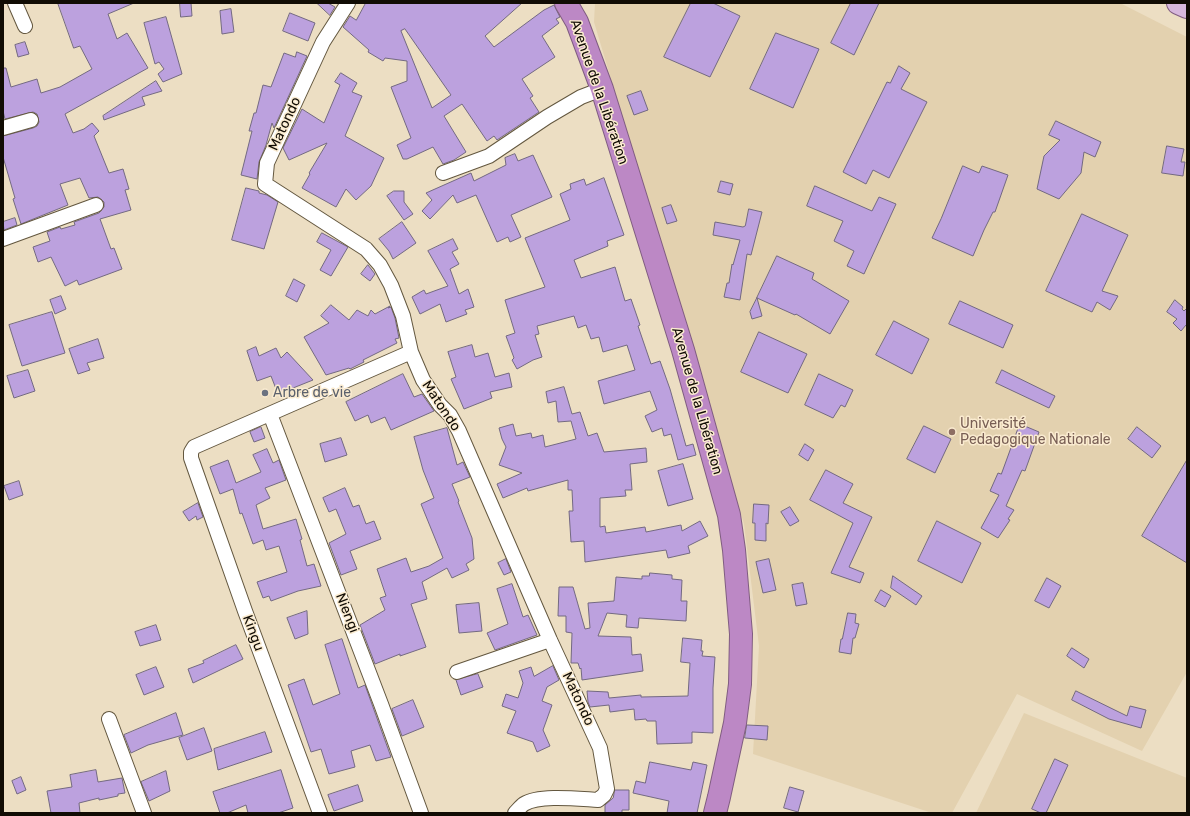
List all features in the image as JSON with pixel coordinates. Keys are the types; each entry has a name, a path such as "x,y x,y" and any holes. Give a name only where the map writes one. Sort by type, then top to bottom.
{"highway":[{"name":"Avenue de la Libération","path":"566,3 580,12 602,89 683,350 729,515 734,550 741,634 740,684 735,723 720,797 715,813"}],"main road":[{"path":"1178,3 1187,7"}],"street":[{"path":"15,3 25,26"},
{"name":"Matondo","path":"348,3 323,42 267,163 266,184 366,249 380,265 391,285 403,316 411,352 423,380 440,405 450,415 459,431 550,640 600,748 607,789 604,795 598,800 568,798 540,799 524,804 515,813"},
{"path":"444,173 489,156 547,117 581,97 602,89"},
{"path":"3,128 31,120"},
{"path":"3,239 96,205"},
{"path":"270,414 411,352"},
{"name":"Kingu","path":"270,414 194,447 190,458 242,604 320,813"},
{"name":"Niengi","path":"270,414 382,704 421,813"},
{"path":"457,672 550,640"},
{"path":"109,719 144,813"}],"shaded area":[{"name":"Université Pedagogique Nationale","path":"595,3 1120,3 1187,37 1187,672 1142,751 1017,694 952,813 932,813 753,754 759,646 744,524 594,22"},
{"path":"1024,713 1187,778 1187,813 976,813"}],"building":[{"path":"58,3 134,3 108,14 117,39 127,33 148,68 65,114 73,133 84,129 92,123 99,131 94,136 109,173 123,169 129,189 125,190 131,210 100,219 111,249 114,248 122,269 79,285 77,280 65,286 51,257 38,262 33,247 50,241 47,232 60,227 61,229 75,225 74,222 99,213 104,207 104,202 98,197 89,198 80,178 60,184 68,205 21,224 13,199 15,198 3,157 3,136 33,128 37,126 39,122 37,114 33,112 5,119 3,111 3,68 6,68 11,87 37,79 41,93 60,87 92,69 80,46 74,48"},
{"path":"180,3 191,3 192,16 181,17"},
{"path":"317,3 328,3 335,7 330,15"},
{"path":"366,3 522,3 485,36 494,47 544,10 554,5 560,17 556,19 559,23 542,36 555,57 522,79 533,96 530,98 539,112 497,140 494,136 487,141 462,104 444,116 466,152 454,160 443,164 433,147 407,159 403,159 397,145 411,138 391,87 407,81 407,61 385,58 383,61 368,52 369,50 343,27 350,16 356,20","holes":["405,29 451,95 432,108 401,31"]},
{"path":"691,3 713,3 740,16 710,77 664,57"},
{"path":"851,3 879,3 854,55 831,43"},
{"path":"231,9 234,32 222,34 220,11"},
{"path":"290,13 315,23 308,41 283,31"},
{"path":"166,17 182,74 163,82 158,74 164,69 159,62 155,64 144,23"},
{"path":"776,33 819,49 793,108 750,89"},
{"path":"25,42 29,54 18,57 15,45"},
{"path":"297,52 307,56 274,128 272,123 266,145 259,162 257,179 241,175 252,131 249,131 254,113 256,113 263,85 271,87 284,53 295,57"},
{"path":"899,66 910,73 901,89 927,102 889,178 873,170 866,184 843,172 887,82 890,83"},
{"path":"341,73 357,83 352,92 362,96 345,136 384,158 371,186 356,200 346,189 336,207 302,188 327,143 289,160 283,148 302,109 324,123 340,85 335,82"},
{"path":"156,81 162,91 142,97 145,105 104,120 103,116"},
{"path":"641,91 648,110 634,115 627,96"},
{"path":"1056,121 1101,142 1095,157 1084,152 1081,173 1059,199 1037,189 1044,156 1060,140 1049,135"},
{"path":"1167,146 1184,149 1181,162 1185,162 1183,176 1162,173"},
{"path":"515,154 518,161 533,155 552,197 511,215 521,237 510,242 508,237 497,242 476,195 457,203 453,195 430,219 422,211 432,200 426,193 471,173 474,181 506,165 505,158"},
{"path":"963,166 979,173 982,166 1008,175 995,212 993,212 984,230 973,256 932,238"},
{"path":"604,178 624,235 607,241 608,246 574,260 581,278 615,267 625,301 631,299 640,325 638,326 651,364 660,361 670,389 686,446 693,444 696,455 678,460 671,434 664,436 662,428 652,432 645,416 657,410 650,391 604,404 598,381 635,370 627,345 603,352 599,337 591,339 586,325 578,328 574,316 537,326 539,334 535,335 542,357 517,369 512,360 514,358 506,336 515,333 505,300 545,287 525,238 570,220 560,194 571,189 570,184 584,179 586,185"},
{"path":"721,181 733,184 730,195 718,192"},
{"path":"815,186 872,211 879,197 896,204 864,274 847,266 854,251 834,241 843,221 807,206"},
{"path":"246,188 259,191 259,193 267,195 278,202 264,249 232,240"},
{"path":"394,191 404,191 404,202 413,214 404,220 387,196"},
{"path":"671,205 677,221 667,224 662,208"},
{"path":"749,209 762,212 751,255 747,254 740,300 724,297 727,283 729,283 732,264 733,265 740,240 713,235 715,222 743,227 745,226"},
{"path":"1082,214 1128,235 1102,291 1118,296 1110,310 1097,302 1092,312 1046,291"},
{"path":"15,218 17,225 4,230 3,222"},
{"path":"402,222 416,243 393,259 389,251 379,239"},
{"path":"322,233 348,247 331,276 320,270 331,250 317,242"},
{"path":"453,239 458,249 452,252 459,264 450,269 459,294 468,289 474,307 465,310 467,314 446,322 440,304 420,314 412,297 424,290 426,294 448,286 428,251"},
{"path":"777,256 814,273 812,279 849,301 830,334 796,314 795,315 757,298"},
{"path":"368,265 375,274 370,281 361,274"},
{"path":"294,279 305,285 297,302 286,296"},
{"path":"61,296 66,309 55,314 50,300"},
{"path":"757,298 762,316 752,319 750,312"},
{"path":"1175,300 1183,307 1182,309 1184,311 1187,308 1187,326 1186,325 1181,331 1173,323 1177,319 1167,312"},
{"path":"960,301 1013,325 1003,348 949,324"},
{"path":"331,305 349,320 357,310 368,316 371,310 375,314 390,306 388,308 391,307 399,338 395,339 397,343 363,360 364,362 350,369 349,368 326,375 304,337 329,323 321,316"},
{"path":"52,312 65,353 22,366 9,325"},
{"path":"894,321 929,339 912,374 876,355"},
{"path":"759,332 807,354 788,393 741,372"},
{"path":"98,339 104,358 87,363 90,370 78,374 69,349"},
{"path":"472,345 475,357 488,353 495,377 509,373 512,387 490,392 492,398 464,409 451,379 456,377 448,352"},
{"path":"256,347 259,356 276,348 281,358 287,352 313,380 278,394 271,376 257,381 247,351"},
{"path":"28,370 35,391 14,398 7,376"},
{"path":"1002,370 1055,396 1049,408 996,383"},
{"path":"403,374 414,397 422,394 434,411 391,430 385,417 371,423 368,415 355,421 346,402"},
{"path":"819,374 853,390 845,407 841,405 833,418 805,405"},
{"path":"564,387 572,414 580,412 588,436 597,433 604,452 646,448 647,462 630,464 632,490 625,490 626,496 600,498 600,527 605,526 606,533 645,527 646,532 681,525 682,531 700,521 708,536 688,546 690,553 668,558 666,550 585,562 584,541 571,542 569,511 573,511 572,490 568,490 568,480 528,491 527,488 503,498 497,484 522,473 499,465 506,447 499,428 513,424 516,436 531,433 532,438 543,435 545,447 576,439 571,421 558,422 556,401 548,403 546,392"},
{"path":"1020,424 1039,432 1025,471 1022,470 1006,506 1014,510 1008,519 1010,520 998,538 981,528 999,495 990,491 998,473 1001,474"},
{"path":"924,426 951,439 935,473 907,459"},
{"path":"261,427 265,438 254,442 250,432"},
{"path":"1137,427 1161,446 1152,458 1128,439"},
{"path":"447,428 457,465 463,462 470,477 452,484 472,538 474,559 466,564 469,570 452,578 447,568 422,582 427,599 411,604 426,647 400,656 400,654 375,664 360,625 385,610 380,598 386,596 377,569 406,558 411,572 429,566 443,558 421,504 434,498 423,470 414,437"},
{"path":"341,438 347,455 325,462 320,444"},
{"path":"805,444 814,450 808,461 799,455"},
{"path":"267,449 273,463 279,460 286,480 265,488 270,498 256,505 263,529 296,519 302,539 300,540 307,566 314,564 321,586 298,591 271,601 269,596 263,598 257,582 287,572 279,546 266,550 263,540 253,544 242,513 240,514 233,489 220,494 210,467 228,460 236,483 261,472 253,455"},
{"path":"1187,460 1187,563 1142,536"},
{"path":"683,464 693,499 668,506 658,471"},
{"path":"826,470 853,484 843,503 872,517 849,567 864,573 860,583 831,573 853,523 810,500"},
{"path":"19,481 23,495 9,500 4,486"},
{"path":"345,488 353,507 359,505 366,524 374,521 381,539 350,551 357,569 341,575 329,543 346,534 336,509 329,512 323,498"},
{"path":"198,503 203,517 197,520 196,516 189,521 183,512"},
{"path":"754,504 769,505 768,524 766,523 766,541 755,540 755,523 753,523"},
{"path":"790,507 799,521 790,526 781,512"},
{"path":"937,521 981,543 962,583 918,561"},
{"path":"506,559 511,572 504,575 498,563"},
{"path":"769,559 776,590 763,593 756,562"},
{"path":"650,573 672,575 672,579 682,580 681,601 687,601 686,621 639,618 638,628 626,627 627,615 607,613 598,636 631,637 632,655 641,654 643,671 582,680 581,668 580,669 578,663 571,663 572,633 566,632 566,616 558,616 559,587 573,587 585,629 590,628 588,603 614,601 616,577 642,579 642,576 649,576"},
{"path":"893,576 922,596 916,605 891,588"},
{"path":"1047,578 1061,586 1049,608 1035,601"},
{"path":"803,583 807,604 796,606 792,585"},
{"path":"512,584 523,617 528,615 537,635 495,650 487,633 508,624 497,589"},
{"path":"881,590 891,596 885,607 875,601"},
{"path":"479,603 482,631 459,633 456,605"},
{"path":"307,611 308,634 295,639 287,618"},
{"path":"848,613 856,614 855,623 859,624 855,638 853,638 851,654 839,652"},
{"path":"156,625 161,640 140,646 135,632"},
{"path":"683,638 702,640 702,656 715,657 713,733 692,732 692,743 657,744 656,721 647,721 646,719 635,720 634,709 610,712 609,705 590,707 587,691 608,692 609,698 641,695 641,697 688,696 690,663 681,662"},
{"path":"342,639 358,688 365,685 391,757 376,761 370,745 351,751 355,767 329,774 321,749 311,752 288,685 304,679 313,705 340,694 325,645"},
{"path":"236,645 243,659 193,683 188,669 204,663 203,661"},
{"path":"1072,648 1089,659 1084,668 1067,656"},
{"path":"553,666 559,680 547,687 542,701 552,705 543,730 550,746 537,752 533,742 507,733 516,711 502,706 506,694 518,698 523,683 519,671 531,667 534,676"},
{"path":"156,667 164,687 144,695 136,675"},
{"path":"478,674 483,687 461,695 456,680"},
{"path":"1076,691 1127,716 1130,706 1146,710 1141,728 1109,719 1072,700"},
{"path":"413,700 424,727 402,736 392,709"},
{"path":"176,713 183,735 148,745 131,753 124,735"},
{"path":"747,725 768,726 767,740 745,738"},
{"path":"204,728 212,751 187,760 179,738"},
{"path":"265,732 272,752 218,770 214,749"},
{"path":"1055,759 1068,765 1046,813 1041,813 1032,809"},
{"path":"650,762 691,770 693,762 707,765 697,813 667,813 669,801 633,793 636,781 645,783"},
{"path":"96,770 98,782 122,778 125,793 118,794 118,796 99,800 99,798 79,803 80,813 51,813 47,791 72,787 70,775"},
{"path":"281,770 293,808 278,813 248,813 246,805 227,813 220,813 213,792"},
{"path":"166,771 170,791 149,801 141,782"},
{"path":"21,777 26,790 17,794 12,781"},
{"path":"358,785 363,801 334,811 328,795"},
{"path":"790,787 804,791 798,812 784,808"},
{"path":"615,790 629,790 629,810 622,810 622,813 605,813 605,805 613,798"}],"place":[{"name":"Arbre de vie","path":"265,393"},
{"name":"Université Pedagogique Nationale","path":"952,432"}]}
